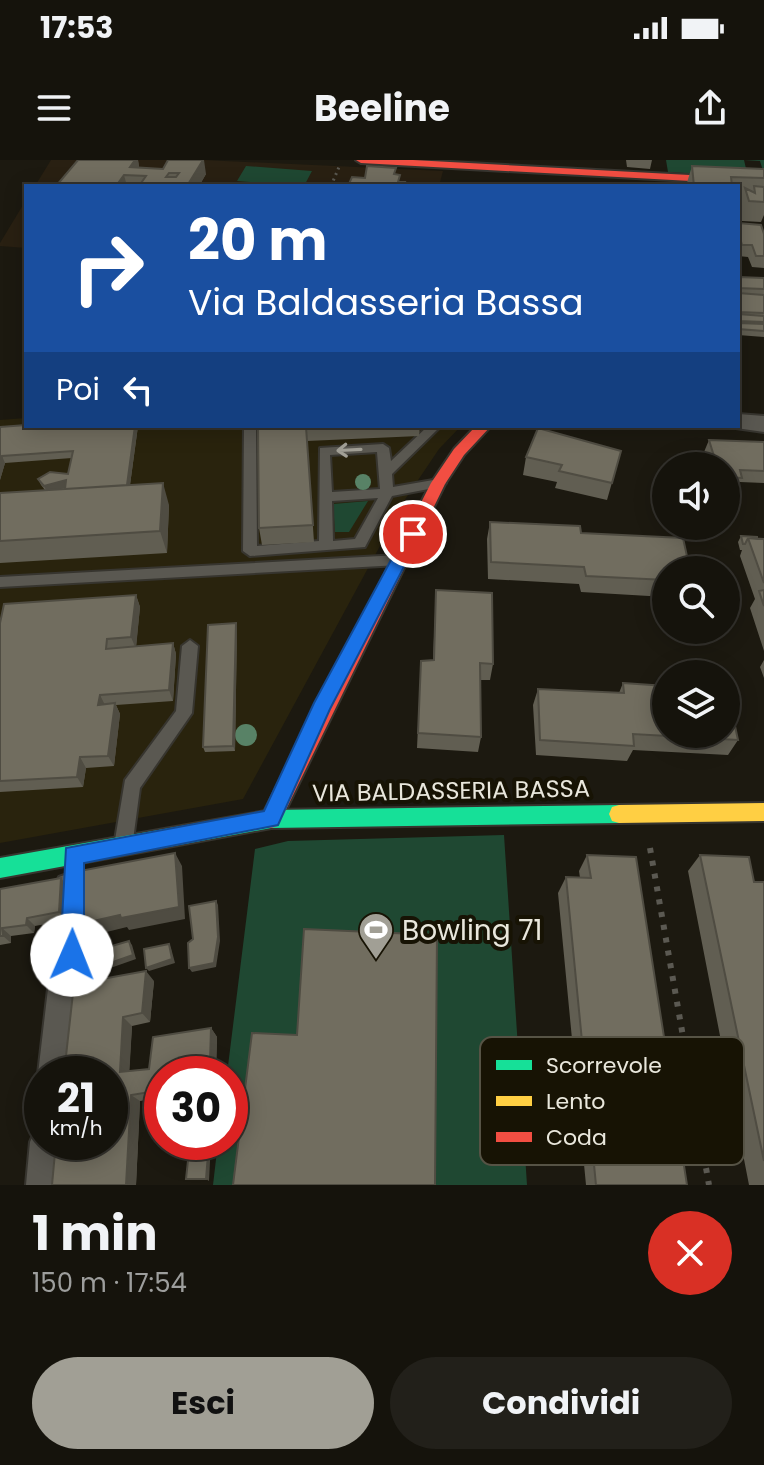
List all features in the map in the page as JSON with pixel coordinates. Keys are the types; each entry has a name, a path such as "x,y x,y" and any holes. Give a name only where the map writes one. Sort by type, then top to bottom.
{"street":[{"path":"361,160 764,182"},
{"path":"740,422 764,424"},
{"path":"271,819 321,708 440,482 466,441 482,428"},
{"name":"VIA BALDASSERIA BASSA","path":"0,868 271,819 644,811 764,812"},
{"path":"62,1056 72,955 74,855"},
{"path":"50,1185 52,1160"}],"lane":[{"path":"250,428 250,551 360,544 387,493 383,448 324,451 326,546"},
{"path":"385,473 433,428"},
{"path":"325,497 387,493 440,482"},
{"path":"0,582 399,560"},
{"path":"124,846 131,786 184,713 190,646"}],"path":[{"path":"332,184 338,168"},
{"path":"644,811 683,1037"},
{"path":"706,1165 709,1185"}],"shaded area":[{"path":"51,160 204,160 443,171 440,184 36,184"},
{"path":"24,203 24,248 0,246"},
{"path":"24,418 24,428 459,428 439,449 406,498 243,799 0,843 0,420"}],"green space":[{"path":"666,160 744,160 748,177 668,172"},
{"path":"246,166 312,171 305,184 237,181"},
{"path":"368,501 349,532 335,532 333,504"},
{"name":"Bowling 71","path":"504,835 517,1037 480,1037 480,1165 526,1165 527,1185 213,1185 216,1160 248,1160 248,1056 229,1056 255,849 288,841"}],"building":[{"path":"78,160 135,160 130,167 163,169 168,160 203,160 188,184 140,184 146,176 124,175 117,184 58,184"},
{"path":"367,166 396,168 394,174 400,175 398,182 405,182 349,184 352,177 365,178"},
{"path":"692,166 764,169 764,178 731,177 732,184 694,184"},
{"path":"754,186 764,187 764,202 749,201 745,188 755,193"},
{"path":"740,223 761,225 764,256 756,256 752,245 742,245"},
{"path":"740,277 764,278 764,289 740,288"},
{"path":"740,293 764,295 764,313 740,312"},
{"path":"740,314 764,316 764,322 740,321"},
{"path":"740,323 764,324 764,331 740,329"},
{"path":"0,427 135,428 127,485 65,489 66,480 44,486 38,479 50,472 68,474 73,451 2,456 0,464"},
{"path":"258,428 306,428 313,525 259,528"},
{"path":"538,428 621,451 612,483 559,471 562,465 526,457"},
{"path":"709,440 764,442 764,471 740,470 740,452 713,452"},
{"path":"163,483 160,531 0,541 0,493"},
{"path":"490,522 580,526 581,533 683,540 687,556 652,556 652,579 586,576 584,567 491,562"},
{"path":"741,536 757,539 748,538 743,544"},
{"path":"748,538 764,539 764,583"},
{"path":"436,590 492,593 493,664 480,663 481,737 418,733 421,661 434,660"},
{"path":"136,595 131,637 107,639 106,649 173,643 169,690 100,695 98,705 115,703 108,756 80,757 77,777 0,781 0,623 4,604"},
{"path":"236,623 233,746 203,747 208,625"},
{"path":"623,683 652,685 652,735 633,734 634,746 540,740 538,689 624,693"},
{"path":"175,853 179,907 121,918 120,915 67,927 69,873"},
{"path":"587,855 636,857 664,1037 582,1037 566,877 591,878"},
{"path":"700,855 749,857 754,882 764,882 764,1161 744,1065 744,1037 738,1037"},
{"path":"61,878 59,912 27,918 26,925 2,928 3,936 0,936 0,889"},
{"path":"216,901 218,937 214,963 189,968 188,943 193,939 189,906"},
{"name":"Bowling 71","path":"304,929 437,935 435,1185 233,1185 236,1160 248,1160 248,1065 252,1033 297,1035"},
{"path":"129,941 133,955 79,974 77,956"},
{"path":"169,944 172,959 146,968 144,949"},
{"path":"146,971 142,1013 123,1017 121,1056 66,1056 74,984"},
{"path":"211,1028 210,1056 151,1056 153,1037"},
{"path":"144,1070 144,1093 131,1095 128,1149 128,1071"},
{"path":"54,1160 127,1160 126,1185 52,1185"},
{"path":"188,1160 208,1160 206,1179 186,1179"},
{"path":"594,1165 684,1165 687,1185 596,1185"}],"traffic: fast":[{"path":"0,868 271,819 619,814"}],"traffic: slow":[{"path":"619,814 764,812"}],"traffic: jam":[{"path":"361,160 764,182"},
{"path":"271,819 438,483 459,452 482,428"}],"place":[{"name":"Bowling 71","path":"376,961"}],"route":[{"path":"72,955 74,855 271,819 321,708 413,534"}]}
